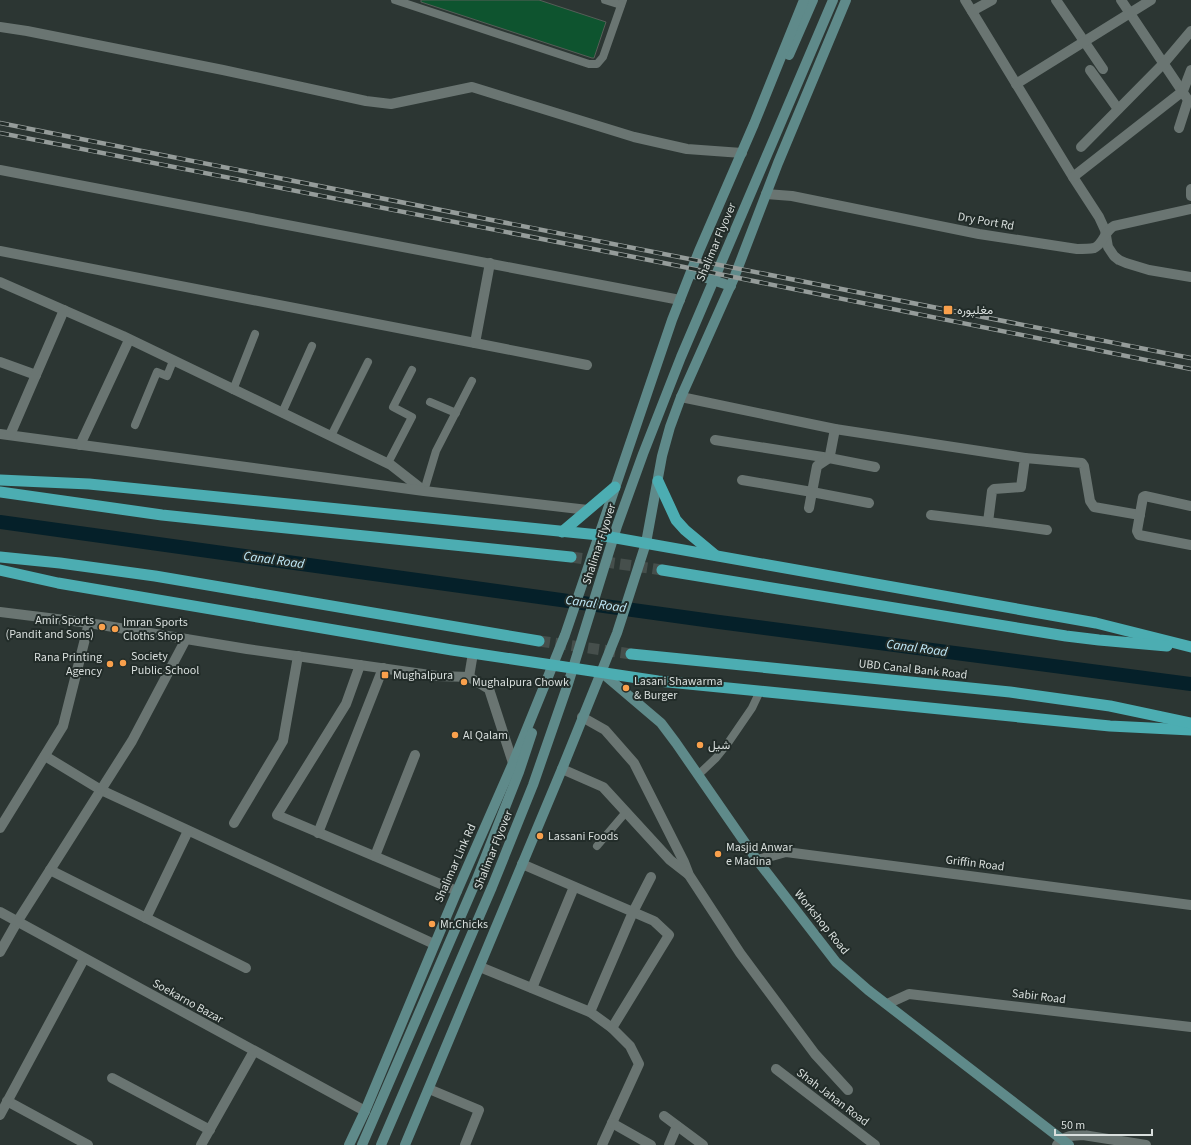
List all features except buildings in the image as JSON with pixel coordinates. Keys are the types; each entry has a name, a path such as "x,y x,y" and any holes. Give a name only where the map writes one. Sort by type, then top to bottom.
{"highway":[{"path":"0,480 89,484 599,535 1096,623 1191,648"},
{"path":"658,481 676,520 685,530 715,555"},
{"path":"562,532 615,487"},
{"path":"0,492 191,518 571,556"},
{"path":"0,557 60,563 155,576 540,641"},
{"path":"0,570 58,583 473,653 658,681 1110,726 1191,730"},
{"path":"662,570 1066,636 1191,648"},
{"name":"UBD Canal Bank Road","path":"631,654 1010,692 1110,706 1191,723"}],"main road":[{"name":"Shalimar Link Rd","path":"349,1145 365,1111 434,944 513,763 564,635 672,320 804,0"},
{"name":"Shalimar Flyover","path":"362,1145 476,882 518,772 558,656 600,522 626,449 730,196 813,0"},
{"name":"Shalimar Flyover","path":"381,1145 492,887 533,785 568,684 618,526 643,454 681,356 833,0"},
{"path":"406,1145 617,633 646,543 662,456 670,427 681,398 730,286 766,194 846,0"},
{"path":"691,273 730,286"},
{"name":"Workshop Road","path":"601,672 661,723 757,860 836,962 868,990 1063,1143"}],"street":[{"path":"965,0 1099,217 1103,226 1108,247 1111,252 1119,260 1149,270 1191,277"},
{"path":"972,11 992,0"},
{"path":"1056,0 1103,69"},
{"path":"1121,0 1188,100 1179,128"},
{"path":"1016,84 1150,0"},
{"path":"0,27 35,32 366,101 391,104 472,87 634,138 687,149 742,153"},
{"path":"1081,147 1164,63 1191,31"},
{"path":"1090,70 1118,109"},
{"path":"1073,176 1183,91 1191,70"},
{"path":"0,170 680,300"},
{"path":"1191,189 1191,196"},
{"name":"Dry Port Rd","path":"766,194 792,196 979,234 1077,249 1093,248 1100,243 1105,234 1114,226 1191,209"},
{"path":"0,251 586,366"},
{"path":"474,343 490,264"},
{"path":"0,282 173,360 388,463 424,491"},
{"path":"10,435 64,310"},
{"path":"80,445 129,340"},
{"path":"0,362 36,375"},
{"path":"681,398 835,429 1025,458 1082,463 1084,466 1090,501 1094,507 1140,515"},
{"path":"809,508 817,466 829,458 835,429"},
{"path":"0,434 424,491 588,510"},
{"path":"715,440 829,458 875,467"},
{"path":"988,522 992,491 994,489 1021,487 1025,458"},
{"path":"742,480 869,503"},
{"path":"1191,506 1145,496 1143,497 1137,531 1139,535 1191,545"},
{"path":"931,515 1048,530"},
{"path":"0,612 89,623 186,639 437,676 469,677 489,689 513,763"},
{"path":"0,828 63,726 89,623"},
{"path":"0,952 17,922 132,741 186,639"},
{"path":"469,677 473,653"},
{"path":"234,824 283,741 298,656"},
{"path":"360,665 346,704 277,815 457,891"},
{"path":"318,833 383,668"},
{"path":"582,718 605,730 634,763 684,862 689,876 740,953 815,1054 848,1090"},
{"path":"374,856 415,755"},
{"path":"45,756 101,790 434,944"},
{"path":"562,769 603,787 670,860 689,876"},
{"path":"146,918 188,831"},
{"name":"Griffin Road","path":"757,860 786,852 1191,905"},
{"path":"522,864 654,921 669,935 612,1028"},
{"path":"50,870 246,968"},
{"path":"590,1012 633,912 651,877"},
{"path":"532,988 574,887"},
{"name":"Soekarno Bazar","path":"0,912 365,1111"},
{"path":"0,1115 84,959"},
{"path":"480,967 590,1012 612,1028 630,1046 639,1064 602,1145"},
{"name":"Sabir Road","path":"887,1004 909,994 1191,1028"},
{"path":"202,1145 254,1051"},
{"name":"Shah Jahan Road","path":"776,1069 875,1145"},
{"path":"112,1078 210,1130"},
{"path":"429,1089 479,1110 465,1145"},
{"path":"7,1101 88,1145"},
{"path":"664,1116 703,1145"},
{"path":"612,1123 651,1145"},
{"path":"669,1145 677,1126"},
{"path":"1063,1143 1070,1136 1083,1135 1146,1145"}],"lane":[{"path":"395,0 588,64 598,64 603,57 622,3 605,0"},
{"path":"233,390 255,334"},
{"path":"282,412 312,346"},
{"path":"135,425 157,372 167,376 173,360"},
{"path":"331,436 368,362"},
{"path":"388,463 412,417 393,407 412,370"},
{"path":"424,491 436,452 472,381"},
{"path":"430,402 456,413"},
{"path":"698,775 712,762 728,743 752,708 760,691"},
{"path":"597,846 626,812"}],"waterway":[{"name":"Canal Road","path":"0,522 719,622 1191,684"}],"tunnel":[{"path":"571,557 662,570"},
{"path":"539,641 631,654"}],"railway":[{"path":"0,123 1191,358"},
{"path":"0,133 634,257 1191,369"}],"place":[{"name":"مغلپورہ","path":"948,310"},
{"name":"Amir Sports (Pandit and Sons)","path":"102,627"},
{"name":"Imran Sports Cloths Shop","path":"115,629"},
{"name":"Society Public School","path":"123,663"},
{"name":"Rana Printing Agency","path":"110,664"},
{"name":"Mughalpura","path":"385,675"},
{"name":"Mughalpura Chowk","path":"464,682"},
{"name":"Lasani Shawarma & Burger","path":"626,688"},
{"name":"Al Qalam","path":"455,735"},
{"name":"شیل","path":"700,745"},
{"name":"Lassani Foods","path":"540,836"},
{"name":"Masjid Anwar e Madina","path":"718,854"},
{"name":"Mr.Chicks","path":"432,924"}]}
